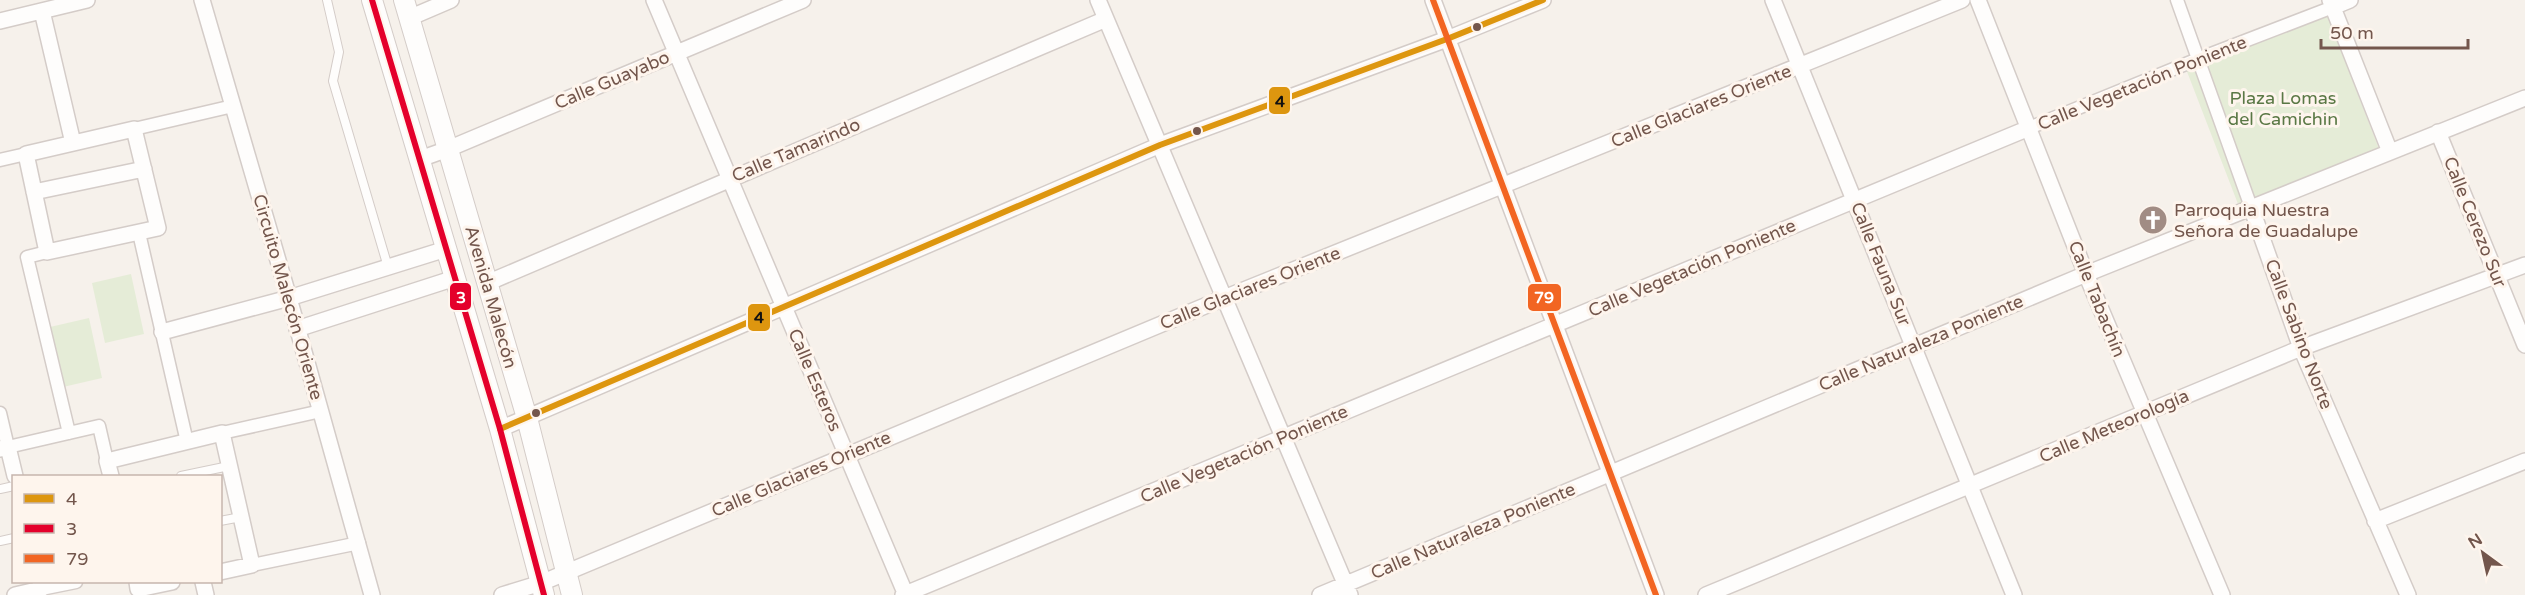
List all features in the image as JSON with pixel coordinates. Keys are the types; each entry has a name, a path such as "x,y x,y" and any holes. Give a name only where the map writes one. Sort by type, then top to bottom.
{"street":[{"path":"0,21 87,0"},
{"name":"Circuito Malecón Oriente","path":"202,0 372,595"},
{"name":"Avenida Malecón","path":"372,0 500,429 542,589"},
{"path":"406,9 452,0"},
{"name":"Calle Esteros","path":"654,0 905,595"},
{"name":"Calle Guayabo","path":"420,159 803,0"},
{"path":"1098,0 1348,590"},
{"path":"1433,0 1656,595"},
{"path":"500,429 1160,145 1447,39 1543,0"},
{"name":"Calle Fauna Sur","path":"1773,0 2014,595"},
{"name":"Calle Glaciares Oriente","path":"502,595 542,589 565,572 1224,298 1962,0"},
{"name":"Calle Tabachín","path":"1978,0 2086,274 2222,595"},
{"name":"Calle Sabino Norte","path":"2177,0 2301,348 2408,595"},
{"name":"Calle Vegetación Poniente","path":"905,595 2198,58 2332,4 2350,0"},
{"path":"2332,4 2390,152"},
{"name":"Avenida Malecón","path":"406,9 526,418 572,595"},
{"path":"42,11 73,143"},
{"name":"Calle Tamarindo","path":"487,283 1106,19"},
{"name":"Calle Naturaleza Poniente","path":"1320,595 1348,590 1610,474 2086,274 2525,98"},
{"path":"0,160 233,106"},
{"path":"69,433 27,257 158,228 134,129"},
{"name":"Calle Cerezo Sur","path":"2438,132 2525,345"},
{"path":"26,154 47,252"},
{"path":"34,192 144,169"},
{"path":"139,233 187,442"},
{"path":"162,332 289,298 446,249"},
{"name":"Calle Meteorología","path":"1706,595 2301,348 2525,265"},
{"path":"297,329 455,278"},
{"path":"107,461 321,411"},
{"path":"0,413 4,448 14,475"},
{"path":"4,448 99,426 110,475"},
{"path":"222,433 252,566"},
{"path":"2375,521 2525,460"},
{"path":"222,572 359,543"},
{"path":"15,595 40,585 64,583"},
{"path":"137,583 138,588 166,583"}],"lane":[{"path":"327,0 339,52 333,81 388,267"},
{"path":"190,475 229,466"},
{"path":"222,521 241,517"}],"green space":[{"name":"Plaza Lomas del Camichin","path":"2327,14 2379,149 2238,204 2186,69"},
{"path":"131,274 144,334 105,343 92,283"},
{"path":"89,318 102,378 63,387 50,327"}],"transit line":[{"name":"3","path":"372,0 500,429 544,595"},
{"name":"79","path":"1433,0 1656,595"},
{"name":"4","path":"500,429 1160,145 1447,39 1543,0"}],"place":[{"name":"Parroquia Nuestra Señora de Guadalupe","path":"2153,220"}]}
